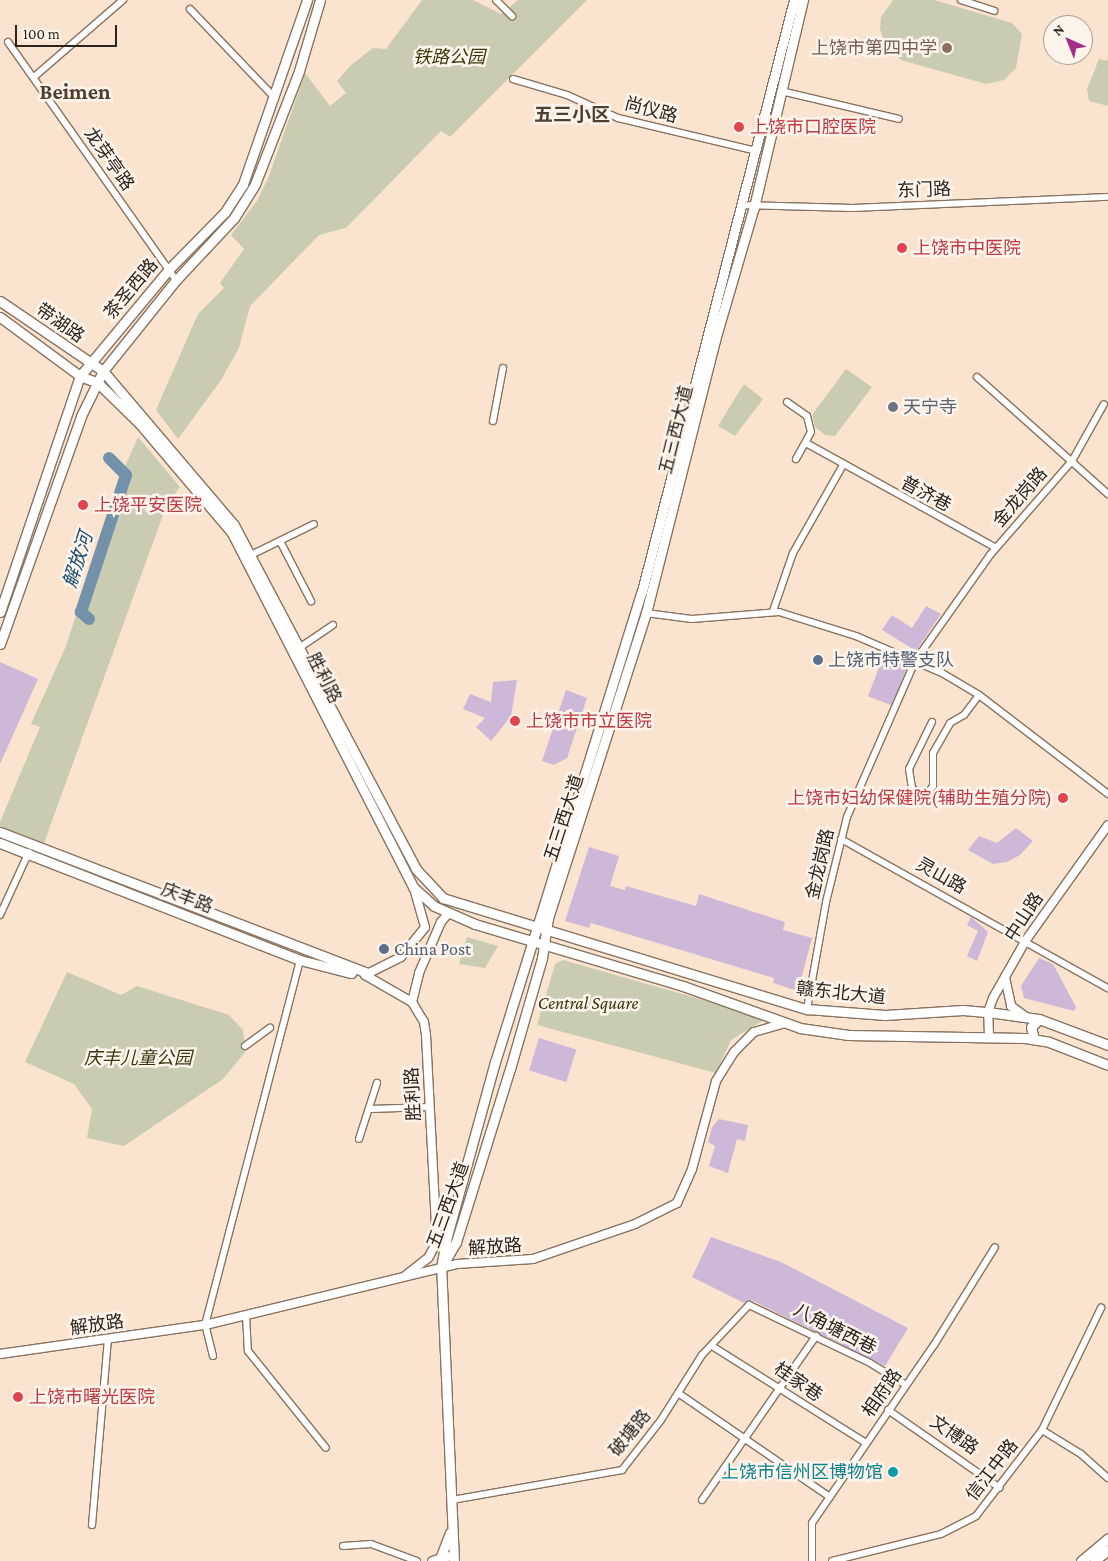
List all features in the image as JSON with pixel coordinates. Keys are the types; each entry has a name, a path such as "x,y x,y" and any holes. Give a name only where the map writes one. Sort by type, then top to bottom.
{"main road":[{"name":"茶圣西路","path":"0,612 80,376 170,268 224,212 243,184 276,99 307,0"},
{"name":"茶圣西路","path":"98,383 103,371 176,280 234,218 255,184 299,71 320,0"},
{"name":"五三西大道","path":"441,1267 490,1082 640,599 794,0"},
{"name":"五三西大道","path":"441,1267 456,1242 547,932 646,613 716,340 754,207 802,0"},
{"name":"带湖路","path":"0,301 103,371"},
{"name":"带湖路","path":"0,317 80,376 98,383"},
{"name":"胜利路","path":"103,371 193,474 234,525 372,789 430,888 456,904 547,932"},
{"name":"胜利路","path":"98,383 140,424 232,533 413,887 448,914 544,946 683,986 785,1023 848,1035 989,1036 1034,1039 1108,1065"},
{"path":"0,644 81,416 98,383"},
{"path":"0,832 367,974"},
{"name":"庆丰路","path":"0,842 300,960 367,974"},
{"name":"赣东北大道","path":"547,932 807,1009 885,1016 963,1010 988,1012 1039,1019 1108,1045"},
{"path":"1034,1039 1031,1027 1039,1019"},
{"path":"441,1267 454,1560 441,1556"},
{"path":"432,1561 441,1556 452,1526"},
{"path":"1081,1561 1108,1538"},
{"path":"1094,1561 1108,1550"}],"street":[{"path":"34,78 123,0"},
{"path":"496,0 512,16"},
{"path":"962,0 994,11"},
{"path":"190,9 276,99"},
{"name":"龙芽亭路","path":"8,42 170,268 176,280"},
{"name":"尚仪路","path":"513,79 567,95 618,118 756,151"},
{"path":"781,91 899,119"},
{"name":"东门路","path":"741,205 754,207 852,208 1108,197"},
{"path":"493,421 503,368"},
{"path":"977,377 1108,494"},
{"path":"787,402 807,416 811,432 796,459"},
{"name":"金龙岗路","path":"807,1009 841,839 862,776 915,661 996,548 1072,461 1095,425 1104,404"},
{"name":"普济巷","path":"806,443 996,548"},
{"path":"774,611 793,553 843,465"},
{"path":"251,555 314,524"},
{"path":"280,541 311,601"},
{"path":"646,613 692,619 774,611 856,636 915,661 979,695 1108,794"},
{"path":"299,648 333,626"},
{"path":"932,722 909,769 912,788 921,795 926,795 933,786 933,753 950,723 964,715 979,695"},
{"name":"中山路","path":"989,1036 988,1012 1005,977 1026,940 1108,825"},
{"name":"灵山路","path":"841,839 1026,940 1108,988"},
{"path":"0,915 29,852"},
{"path":"367,974 401,957 425,928 413,887"},
{"path":"412,1002 420,970 441,922 448,914"},
{"path":"213,1356 205,1325 300,960"},
{"name":"胜利路","path":"367,974 391,987 412,1002 424,1022 437,1242 428,1258 403,1277"},
{"path":"1005,977 1011,1006 1026,1017"},
{"name":"解放路","path":"0,1354 205,1325 441,1267 533,1259 592,1241 677,1203 692,1168 714,1088 726,1064 754,1032 785,1023"},
{"path":"246,1046 270,1028"},
{"path":"360,1139 377,1083"},
{"path":"370,1109 430,1107"},
{"name":"相府路","path":"812,1561 812,1523 906,1385 995,1248"},
{"name":"八角塘西巷","path":"749,1305 816,1336 906,1385"},
{"name":"破塘路","path":"452,1500 622,1470 712,1346 749,1305"},
{"name":"信江中路","path":"832,1561 941,1534 976,1516 1000,1488 1042,1430 1101,1308"},
{"path":"246,1315 248,1352 326,1448"},
{"path":"702,1500 816,1336"},
{"path":"92,1525 108,1339"},
{"name":"桂家巷","path":"712,1346 866,1443"},
{"path":"678,1393 830,1497"},
{"name":"文博路","path":"888,1410 1000,1488"},
{"path":"1042,1430 1081,1454 1108,1478"},
{"path":"342,1546 371,1544 417,1561"}],"green space":[{"name":"铁路公园","path":"422,0 473,0 501,14 518,0 587,0 450,137 441,131 346,228 319,235 250,306 239,348 221,380 178,439 156,410 198,314 224,288 220,283 244,249 231,235 257,201 269,176 305,73 330,106 346,93 337,81 351,65 373,48 386,49"},
{"name":"上饶市第四中学","path":"893,0 934,0 1012,23 1022,34 1016,68 1004,80 986,84 901,60 886,46 880,29 881,17"},
{"path":"1108,57 1108,106 1089,101 1087,89 1099,59 1107,61"},
{"path":"846,369 872,387 835,436 825,435 815,427 812,415"},
{"path":"744,384 763,399 735,436 718,426"},
{"path":"138,437 180,487 167,504 44,843 0,827 0,822 40,727 31,724 66,646 123,471"},
{"path":"467,937 498,946 485,968 459,964"},
{"name":"Central Square","path":"563,960 767,1018 731,1040 716,1073 537,1025 555,964"},
{"name":"庆丰儿童公园","path":"67,972 121,995 137,986 229,1015 243,1030 246,1051 223,1079 124,1146 87,1138 92,1109 74,1084 25,1062"}],"building":[{"path":"926,606 941,614 916,651 882,630 892,615 912,628"},
{"path":"883,657 907,666 892,706 868,696"},
{"path":"0,662 38,679 0,764"},
{"path":"517,680 511,716 491,741 476,727 485,718 463,709 470,694 491,702 493,682"},
{"path":"566,690 587,698 567,758 554,765 542,761"},
{"path":"1016,828 1033,841 1020,855 1007,862 993,864 968,850 979,836 997,843"},
{"path":"589,847 619,856 610,886 625,890 626,886 696,906 699,894 785,922 783,930 812,938 798,991 773,983 774,978 591,923 589,928 565,921"},
{"path":"971,917 988,932 977,961 967,956 978,931 967,925"},
{"path":"1039,958 1053,964 1076,1007 1074,1011 1024,998 1021,986"},
{"path":"539,1038 576,1049 566,1082 529,1071"},
{"path":"719,1119 748,1125 745,1141 737,1139 728,1173 709,1166 715,1146 708,1142 712,1127"},
{"path":"711,1237 781,1262 908,1328 885,1366 751,1300 744,1303 692,1277"}],"waterway":[{"name":"解放河","path":"89,619 81,612 126,475 109,458"}],"place":[{"name":"上饶市第四中学","path":"947,48"},
{"name":"上饶市口腔医院","path":"739,127"},
{"name":"上饶市中医院","path":"902,248"},
{"name":"天宁寺","path":"893,407"},
{"name":"上饶平安医院","path":"83,505"},
{"name":"上饶市特警支队","path":"818,660"},
{"name":"上饶市市立医院","path":"515,721"},
{"name":"上饶市妇幼保健院(辅助生殖分院)","path":"1063,798"},
{"name":"China Post","path":"384,949"},
{"name":"上饶市曙光医院","path":"18,1397"},
{"name":"上饶市信州区博物馆","path":"893,1472"}],"district":[{"name":"Beimen","path":"75,92"},
{"name":"五三小区","path":"572,115"}]}
